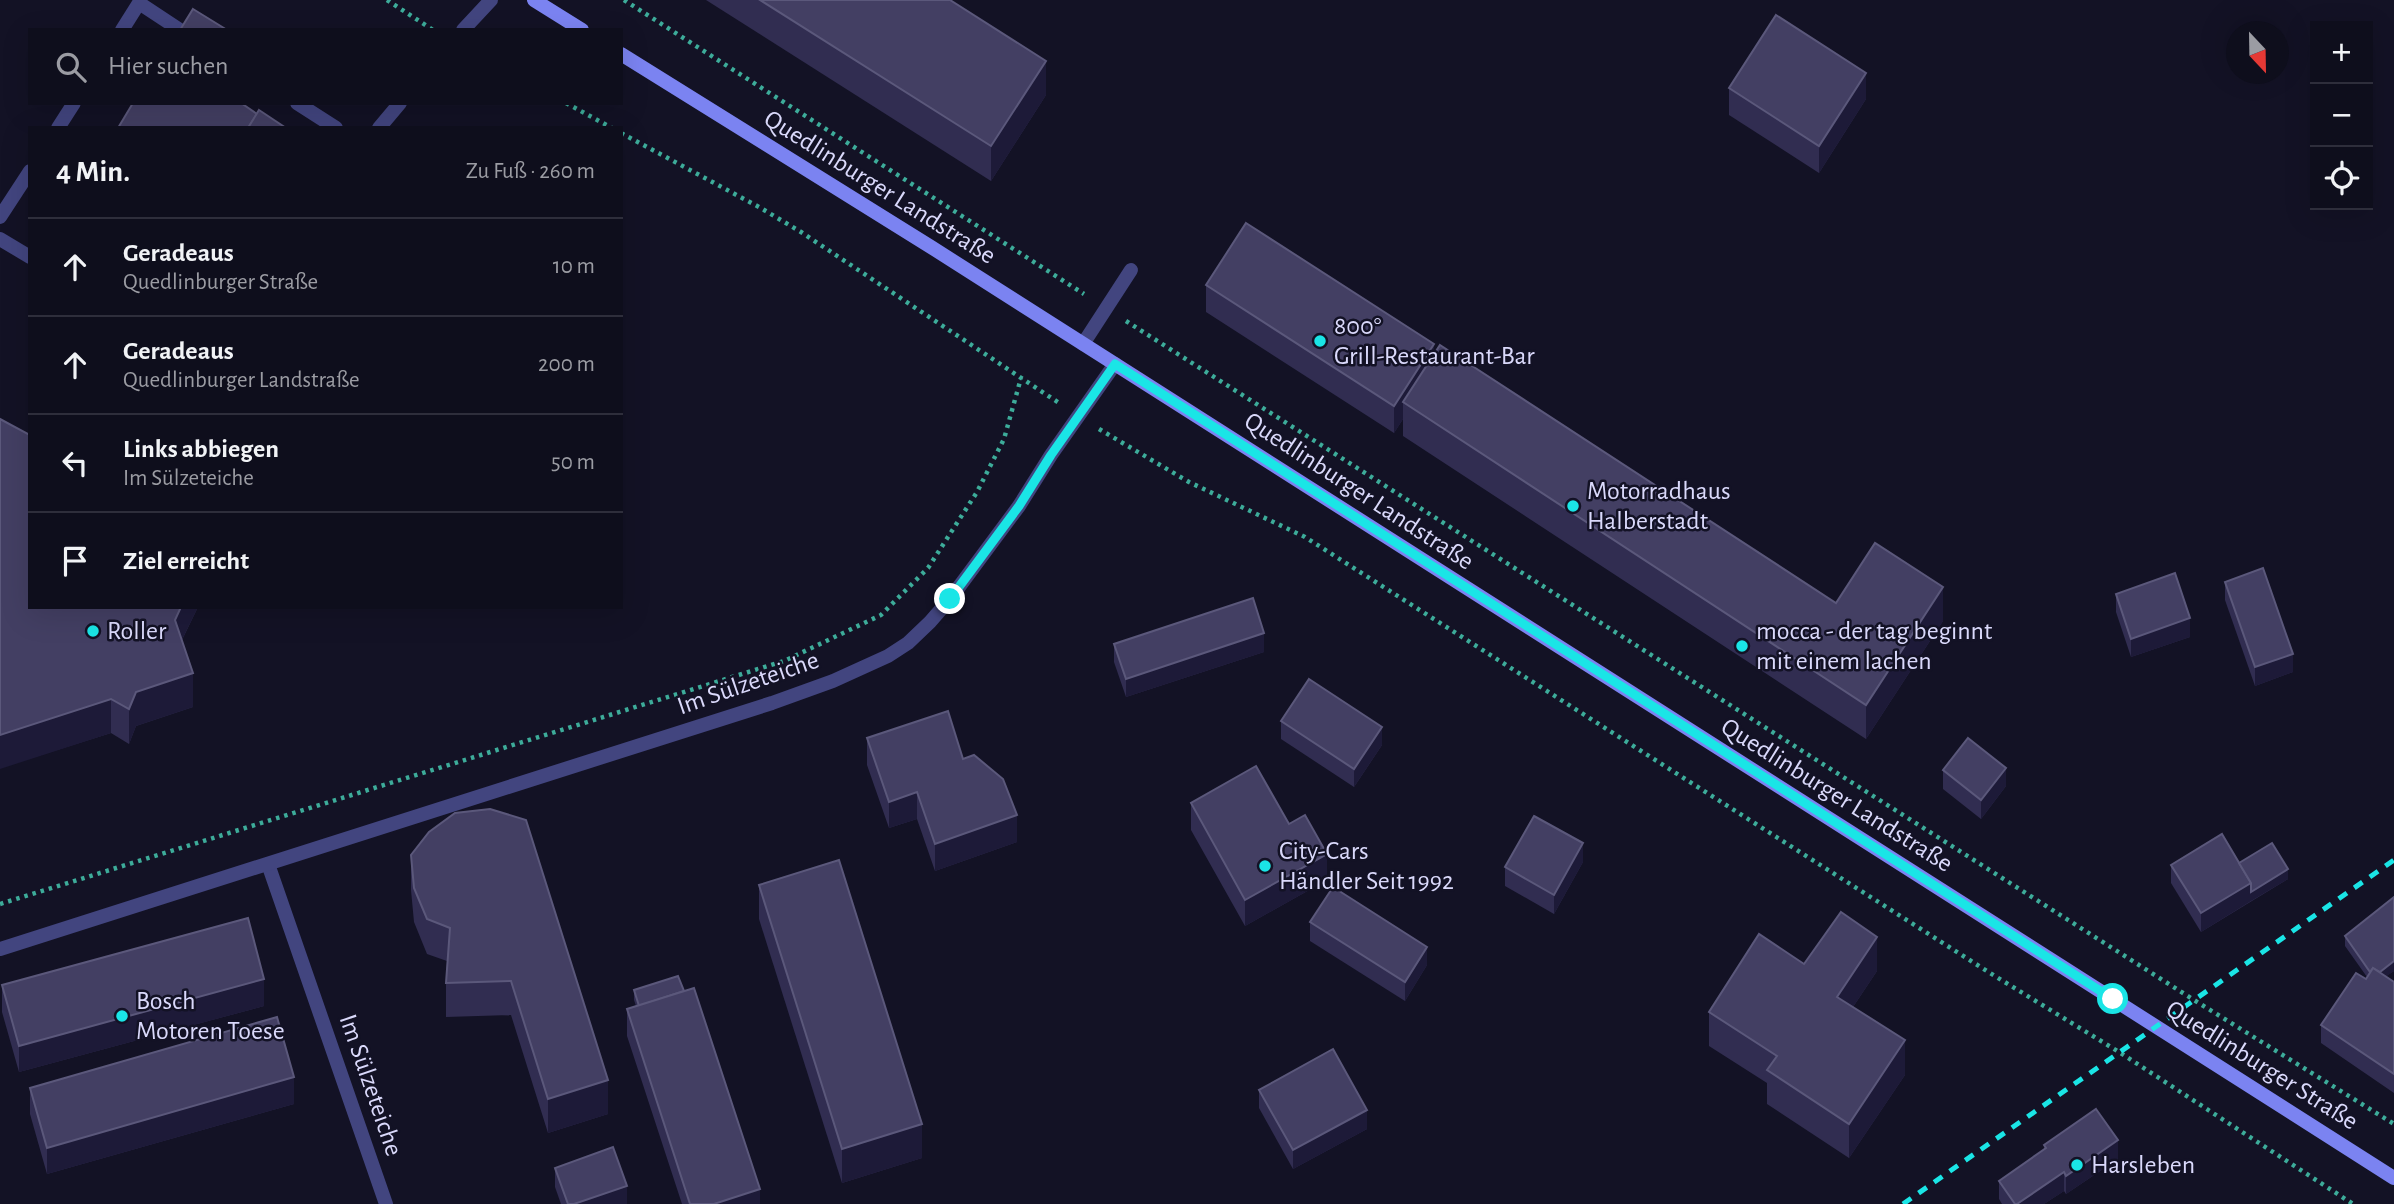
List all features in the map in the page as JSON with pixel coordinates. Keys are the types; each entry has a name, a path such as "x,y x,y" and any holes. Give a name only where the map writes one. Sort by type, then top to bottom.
{"main road":[{"path":"534,0 579,28"},
{"name":"Quedlinburger Landstraße","path":"623,55 1115,364 2068,971"},
{"name":"Quedlinburger Straße","path":"2068,971 2394,1178"}],"street":[{"path":"465,28 491,0"},
{"path":"122,28 139,4 177,28"},
{"path":"59,126 73,105"},
{"path":"300,105 333,126"},
{"path":"382,126 398,105"},
{"path":"0,216 28,174"},
{"path":"0,239 28,256"},
{"path":"1083,344 1131,270"},
{"name":"Im Sülzeteiche","path":"0,949 772,703 832,681 888,656 908,643 950,599 1019,506 1115,364"},
{"name":"Im Sülzeteiche","path":"268,864 386,1204"}],"path":[{"path":"387,0 430,28"},
{"path":"624,0 2194,1000 2394,1124"},
{"path":"570,105 607,126"},
{"path":"623,134 791,226 1079,416 1189,482 1305,537 1990,973 2130,1059 2353,1204"},
{"path":"0,904 784,661 881,615 928,568 977,492 1004,439 1021,378"}],"building":[{"path":"760,0 950,0 1046,61 991,146"},
{"path":"193,9 224,28 181,28"},
{"path":"1776,15 1866,73 1819,146 1729,88"},
{"path":"132,105 244,105 257,114 249,126 119,126"},
{"path":"259,110 283,126 249,126"},
{"name":"800° Grill-Restaurant-Bar","path":"1246,223 1434,344 1394,406 1206,285"},
{"path":"1440,345 1836,603 1875,543 1943,587 1866,705 1403,402"},
{"name":"Roller","path":"0,419 28,434 28,609 180,609 175,620 193,673 136,692 129,709 111,699 0,735"},
{"path":"2263,568 2293,654 2255,667 2225,582"},
{"path":"2175,573 2190,618 2131,639 2116,594"},
{"path":"1253,598 1264,633 1126,679 1114,644"},
{"path":"1309,679 1382,727 1354,769 1281,721"},
{"path":"948,711 963,759 974,755 1003,779 1017,815 935,844 917,792 889,802 867,738"},
{"path":"1968,738 2006,768 1981,800 1943,770"},
{"name":"City-Cars Händler Seit 1992","path":"1256,766 1289,824 1305,815 1327,854 1245,900 1191,803"},
{"path":"490,809 526,820 608,1080 548,1099 511,981 446,983 450,928 427,919 414,888 411,855 429,832 455,813"},
{"path":"1534,816 1583,843 1554,895 1505,867"},
{"path":"2222,834 2251,883 2201,913 2171,865"},
{"path":"2272,843 2288,869 2251,892 2251,883 2239,863"},
{"path":"839,860 922,1124 842,1149 759,885"},
{"path":"1333,887 1427,947 1405,982 1310,922"},
{"path":"2394,897 2394,961 2380,972 2373,968 2370,972 2345,936"},
{"path":"1841,912 1877,937 1837,997 1905,1040 1849,1124 1767,1070 1777,1056 1709,1012 1759,934 1804,964"},
{"path":"248,918 264,979 19,1046 2,985"},
{"path":"2373,968 2394,982 2394,1074 2321,1025 2356,973 2366,979"},
{"path":"678,976 684,991 639,1006 634,990"},
{"path":"694,988 760,1189 714,1204 690,1204 627,1009"},
{"path":"277,1017 294,1077 47,1148 30,1088"},
{"path":"1333,1049 1367,1110 1293,1150 1259,1090"},
{"path":"2096,1109 2118,1140 2066,1176 2064,1172 2015,1204 1999,1181"},
{"path":"613,1147 627,1186 568,1204 555,1168"}],"railway":[{"path":"1903,1204 2394,860"}],"place":[{"name":"800° Grill-Restaurant-Bar","path":"1320,341"},
{"name":"Motorradhaus Halberstadt","path":"1573,506"},
{"name":"Roller","path":"93,631"},
{"name":"mocca - der tag beginnt mit einem lachen","path":"1742,646"},
{"name":"City-Cars Händler Seit 1992","path":"1265,866"},
{"name":"Bosch Motoren Toese","path":"122,1016"},
{"name":"Harsleben","path":"2077,1165"}],"route":[{"path":"950,599 1019,506 1115,364 2113,999"}]}
